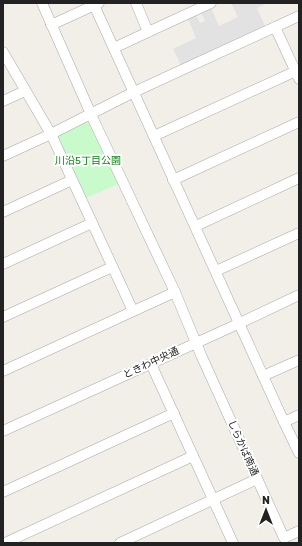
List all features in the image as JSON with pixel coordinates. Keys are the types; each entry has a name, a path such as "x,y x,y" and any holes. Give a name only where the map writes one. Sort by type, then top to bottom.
{"street":[{"name":"しらかば南通","path":"42,3 91,114 175,292 196,343 285,541 299,531"},
{"path":"136,3 148,32"},
{"path":"114,48 211,3"},
{"path":"52,25 97,4 114,48 173,180 196,226 299,453"},
{"path":"3,156 51,134 134,92 299,16"},
{"path":"154,136 297,75 275,27"},
{"path":"3,52 51,134 133,311"},
{"path":"3,101 25,91"},
{"path":"173,180 299,122"},
{"path":"196,226 299,178"},
{"path":"3,212 72,180"},
{"path":"3,264 92,223"},
{"path":"216,271 299,233"},
{"path":"3,317 112,267"},
{"path":"3,371 175,292"},
{"name":"ときわ中央通","path":"3,431 299,295"},
{"path":"263,376 299,360"},
{"path":"151,364 214,500 232,543"},
{"path":"3,492 174,413"},
{"path":"284,422 299,415"},
{"path":"6,543 193,456"},
{"path":"120,543 257,479"}],"green space":[{"name":"川沿5丁目公園","path":"84,122 89,123 118,184 86,198 58,138 60,134"}],"shaded area":[{"path":"231,3 267,3 257,8 265,26 181,65 173,49 196,38 188,19 196,15 200,23 205,21 201,13 211,8 219,26 238,17"}]}
